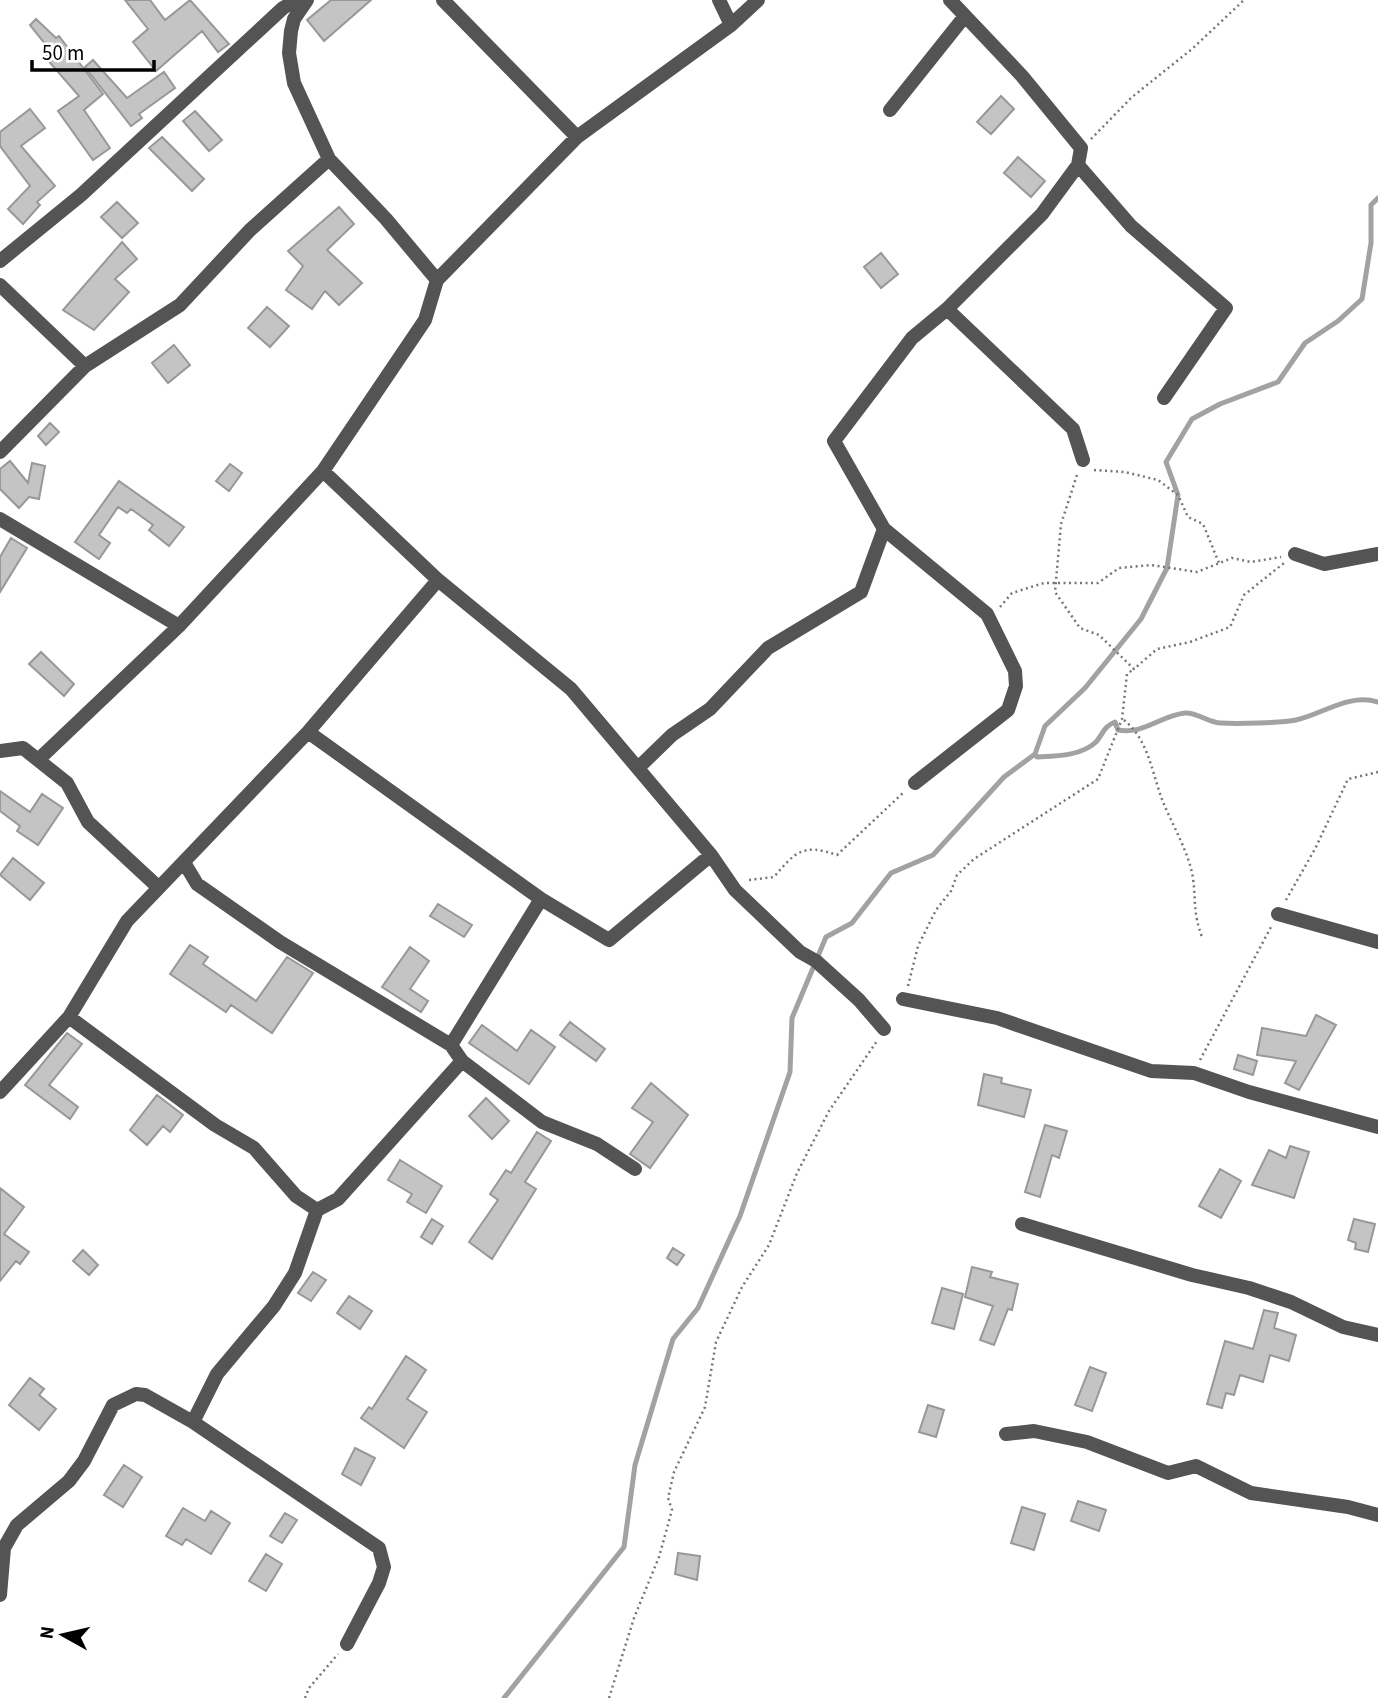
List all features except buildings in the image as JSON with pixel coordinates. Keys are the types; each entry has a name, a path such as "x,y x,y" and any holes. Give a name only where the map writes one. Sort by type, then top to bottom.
{"street":[{"path":"0,261 81,195 283,8 297,0"},
{"path":"307,0 294,19 290,71 329,159 386,219 437,280"},
{"path":"443,0 577,137"},
{"path":"719,0 731,25"},
{"path":"38,760 179,626 323,471 425,320 437,280 577,137 731,25 758,0"},
{"path":"915,783 1008,710 1016,686 1015,671 987,614 884,529 834,441 912,338 947,309 1042,214 1078,165 1081,148 1022,76 950,0"},
{"path":"890,110 965,16"},
{"path":"0,452 85,366 180,305 250,230 329,159"},
{"path":"1078,165 1131,226 1226,308 1164,398"},
{"path":"0,285 85,366"},
{"path":"947,309 1073,429 1083,460"},
{"path":"323,471 438,580 572,690 711,855 735,890 800,952 816,961 850,992 884,1029"},
{"path":"0,519 179,626"},
{"path":"639,767 672,735 710,709 768,648 861,592 884,529"},
{"path":"1295,554 1324,564 1378,554"},
{"path":"0,1092 69,1017 127,921 158,887 185,864 308,732 438,580"},
{"path":"308,732 541,899 609,940 711,855"},
{"path":"0,751 23,748 67,783 88,822 158,887"},
{"path":"185,864 197,884 280,942 452,1045 462,1060 542,1122 597,1144 635,1169"},
{"path":"452,1045 541,899"},
{"path":"1278,914 1378,942"},
{"path":"903,999 997,1018 1151,1071 1194,1073 1250,1092 1378,1127"},
{"path":"69,1017 215,1125 254,1148 296,1196 317,1210"},
{"path":"193,1422 217,1374 274,1306 295,1273 317,1210 338,1199 462,1060"},
{"path":"1022,1224 1180,1272 1249,1288 1291,1302 1343,1327 1378,1335"},
{"path":"0,1595 4,1548 17,1525 69,1481 113,1405 136,1394 145,1395 193,1422 379,1548 384,1567 379,1583 347,1644"},
{"path":"1006,1434 1034,1431 1087,1442 1168,1473 1196,1465 1251,1493 1348,1507 1378,1515"}],"path":[{"path":"1081,148 1132,97 1192,49 1244,0"},
{"path":"1134,669 1099,635 1080,628 1055,592 1061,524 1083,460 1096,472 1125,471 1158,480 1178,495 1188,517 1203,524 1219,564"},
{"path":"987,614 1001,606 1012,593 1044,583 1098,583 1119,568 1151,565 1197,572 1232,558 1251,562 1295,554"},
{"path":"903,999 914,969 918,946 936,909 951,891 957,875 974,859 1098,779 1122,719 1127,674 1157,649 1190,642 1230,627 1244,595 1295,554"},
{"path":"1122,719 1134,728 1146,751 1172,820 1193,878 1193,908 1202,937"},
{"path":"735,890 750,879 774,877 795,853 805,849 837,855 915,783"},
{"path":"609,1698 634,1618 659,1557 672,1510 668,1498 674,1472 705,1408 716,1342 742,1287 769,1245 797,1173 829,1111 884,1029"},
{"path":"305,1698 309,1688 347,1644"}],"waterway":[{"path":"504,1698 624,1547 635,1465 673,1339 698,1308 740,1216 790,1072 792,1018 826,937 852,923 891,873 933,855 1004,777 1035,754 1045,726 1085,688 1141,619 1167,568 1178,495 1166,462 1192,419 1220,404 1278,382 1305,343 1338,321 1362,299 1371,243 1371,205 1378,198"},
{"path":"1035,754 1037,757 1053,756 1083,750 1096,742 1106,728 1115,722 1118,730 1127,731 1185,713 1221,723 1280,722 1306,717 1346,702 1378,702"}]}
